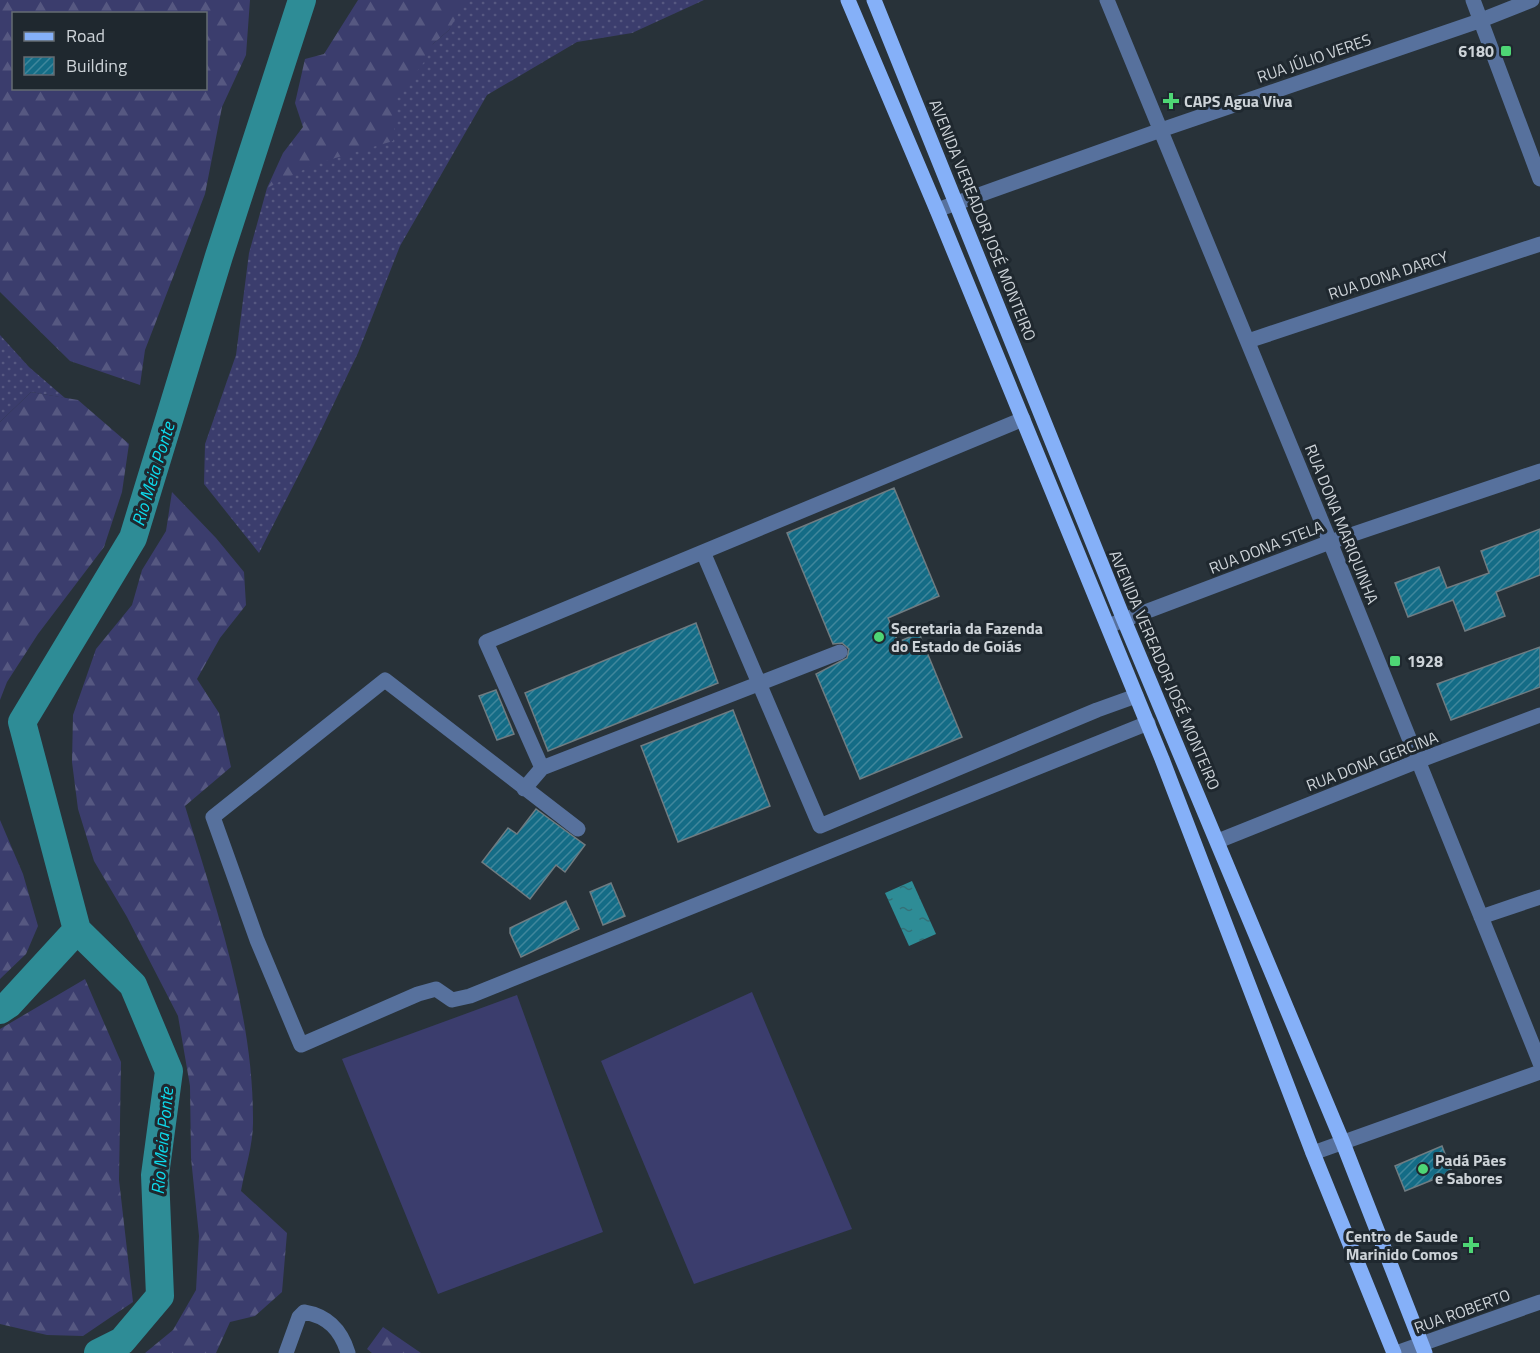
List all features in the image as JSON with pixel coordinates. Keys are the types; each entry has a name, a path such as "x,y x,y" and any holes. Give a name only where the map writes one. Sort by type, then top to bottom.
{"main road":[{"path":"848,0 1148,723 1313,1153 1395,1353"},
{"name":"AVENIDA VEREADOR JOSÉ MONTEIRO","path":"874,0 1124,620 1343,1143 1424,1349"}],"street":[{"name":"RUA DONA MARIQUINHA","path":"1107,0 1330,542 1540,1063"},
{"path":"1473,0 1540,179"},
{"name":"RUA JÚLIO VERES","path":"937,210 1479,21 1532,0"},
{"name":"RUA DONA DARCY","path":"1248,341 1540,244"},
{"path":"542,768 486,642 1023,419"},
{"name":"RUA DONA STELA","path":"1108,626 1330,542 1540,471"},
{"path":"703,552 820,826 1097,710 1136,696"},
{"path":"524,789 542,768 840,652"},
{"path":"578,829 385,680 213,817 257,940 301,1045 418,994 436,989 452,1000 470,996 1148,723"},
{"name":"RUA DONA GERCINA","path":"1218,841 1540,715"},
{"path":"1481,917 1540,897"},
{"path":"1313,1153 1540,1072"},
{"name":"RUA ROBERTO","path":"1395,1353 1424,1349 1540,1302"},
{"path":"286,1353 299,1317 304,1312 311,1313 335,1326 344,1339 348,1353"}],"green space":[{"path":"0,0 250,0 246,55 222,107 205,194 145,350 140,385 70,361 0,292"},
{"path":"358,0 466,0 449,30 433,44 424,62 397,98 393,141 315,164 267,188 283,153 303,127 295,103 305,59 324,54"},
{"path":"463,0 704,0 632,33 577,42 487,95 400,246 358,353 259,553 204,484 205,444 236,355 249,253 267,188 449,30"},
{"path":"0,335 29,367 65,398 31,392 0,422"},
{"path":"31,392 78,400 129,444 122,492 104,547 38,634 7,682 0,700 0,422"},
{"path":"172,492 216,538 244,572 246,605 220,638 197,679 219,713 231,767 185,806 231,962 247,1042 252,1082 253,1131 241,1191 287,1233 282,1292 255,1316 230,1322 216,1353 145,1353 173,1330 196,1290 199,1236 191,1158 190,1086 178,1016 127,917 94,861 78,809 72,762 73,715 96,649 132,605 142,570 166,531"},
{"path":"0,820 23,874 38,926 26,954 0,979"},
{"path":"85,979 121,1062 119,1180 133,1302 83,1336 47,1335 0,1324 0,1029"},
{"path":"752,992 852,1229 694,1284 601,1061"},
{"path":"517,995 603,1232 438,1294 342,1059"},
{"path":"383,1327 421,1353 372,1353 367,1349"}],"water":[{"path":"912,881 936,934 909,946 885,893"}],"building":[{"name":"Secretaria da Fazenda do Estado de Goiás","path":"894,488 939,596 888,618 898,642 919,633 962,737 860,779 816,674 847,658 849,649 842,643 833,644 787,533"},
{"path":"1540,529 1540,575 1496,592 1505,616 1465,631 1453,600 1408,617 1395,583 1439,567 1447,588 1489,573 1481,551"},
{"path":"696,623 718,683 548,751 525,693"},
{"path":"1540,647 1540,687 1451,720 1437,684"},
{"path":"496,690 514,734 497,740 479,696"},
{"path":"733,710 770,806 678,842 641,746"},
{"path":"536,809 585,845 565,872 556,865 530,899 482,862 508,828 517,834"},
{"path":"611,883 625,916 603,925 590,892"},
{"path":"566,901 579,929 521,957 510,928"},
{"name":"Padá Pães e Sabores","path":"1442,1146 1452,1172 1405,1191 1395,1166"}],"waterway":[{"name":"Rio Meia Ponte","path":"0,1010 9,1004 77,930 22,722 133,538 219,256 302,0"},
{"name":"Rio Meia Ponte","path":"77,930 133,985 169,1071 155,1175 160,1296 122,1341 98,1353"}],"place":[{"name":"6180","path":"1506,51"},
{"name":"CAPS Agua Viva","path":"1171,101"},
{"name":"Secretaria da Fazenda do Estado de Goiás","path":"879,637"},
{"name":"1928","path":"1395,661"},
{"name":"Padá Pães e Sabores","path":"1423,1169"},
{"name":"Centro de Saude Marinido Comos","path":"1471,1245"}]}
